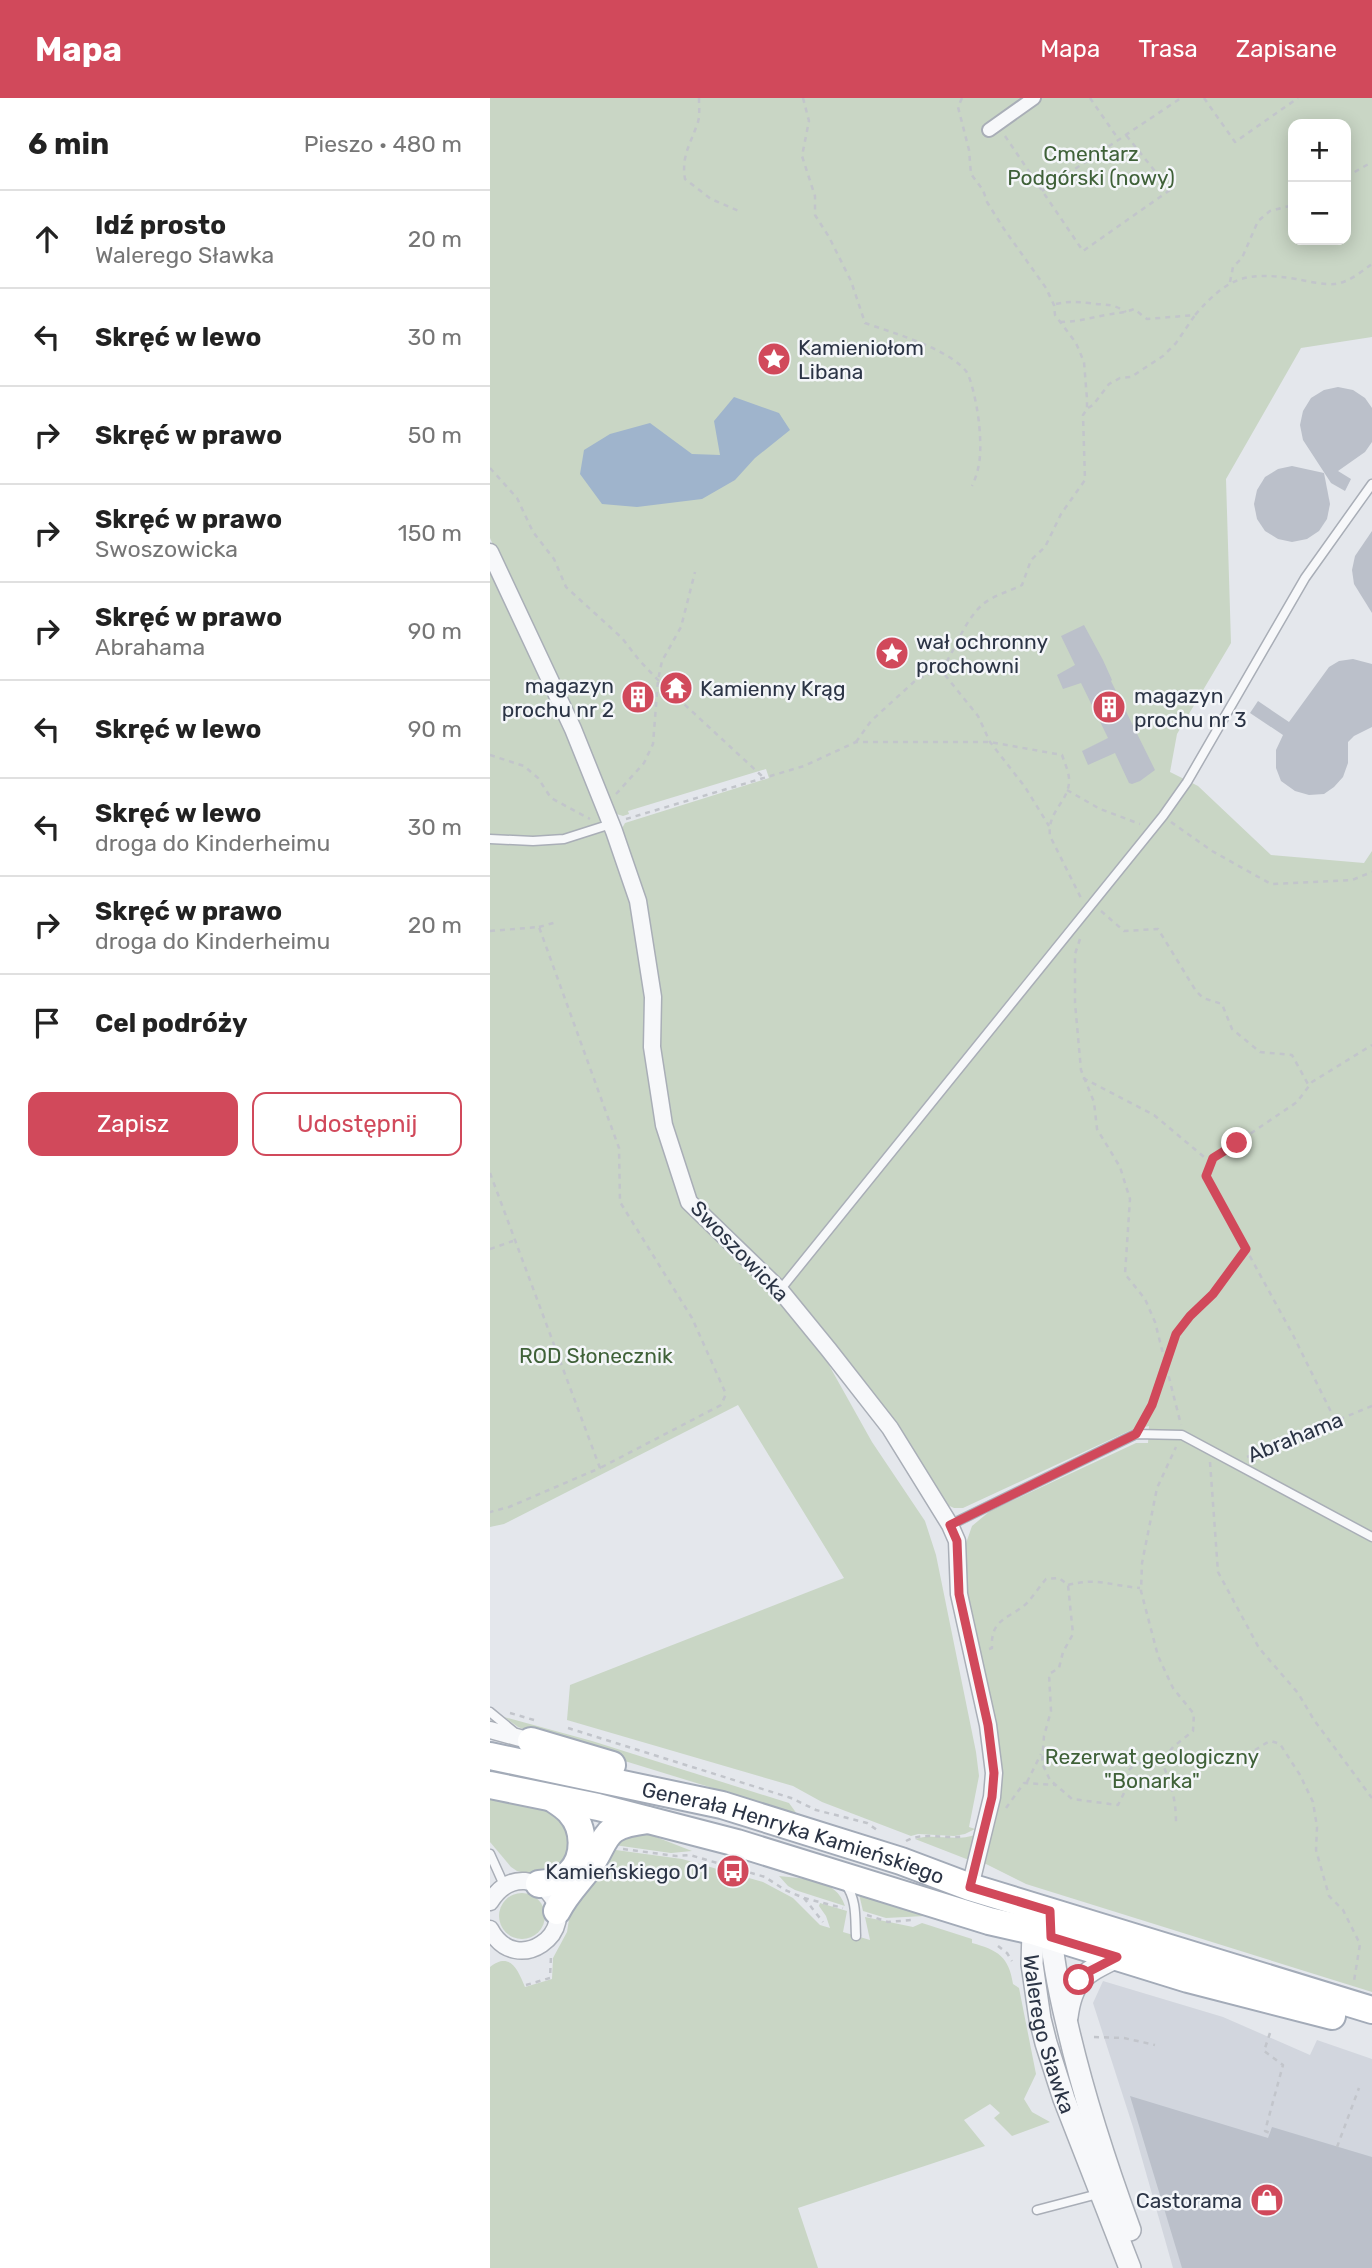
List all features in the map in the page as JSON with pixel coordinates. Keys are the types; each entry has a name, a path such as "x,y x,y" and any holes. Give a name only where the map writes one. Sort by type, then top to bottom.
{"main road":[{"path":"535,1731 611,1765 722,1805"},
{"name":"Generała Henryka Kamieńskiego","path":"490,1756 722,1805 901,1861 970,1887 1372,2010"},
{"name":"Generała Henryka Kamieńskiego","path":"490,1785 649,1820 737,1843 989,1921 1372,2029"},
{"path":"539,1884 554,1882 570,1874 579,1857 582,1838 570,1812 551,1797"},
{"path":"557,1911 565,1896 588,1869 602,1841 610,1832 629,1822 649,1820"}],"street":[{"path":"993,127 1034,98"},
{"name":"Swoszowicka","path":"490,552 573,729 638,901 653,997 652,1047 664,1125 689,1202 780,1290 890,1428 950,1525 957,1541 959,1594 993,1753 994,1773 989,1811 970,1887"},
{"path":"490,1730 535,1731"},
{"path":"490,1902 504,1885 527,1881 539,1884 554,1900 557,1911 557,1921 549,1939 532,1949 514,1950 492,1935"},
{"name":"Walerego Sławka","path":"1050,1911 1033,1973 1046,2043 1064,2099 1144,2268"},
{"name":"Walerego Sławka","path":"1042,1934 1130,2268"},
{"name":"Walerego Sławka","path":"1067,2026 1069,2006 1079,1980 1088,1972 1117,1957"}],"lane":[{"path":"780,1290 1163,816 1186,782 1305,578 1372,484"},
{"path":"490,839 564,839 611,824"},
{"name":"Abrahama","path":"950,1525 1136,1434 1185,1437 1234,1463"},
{"path":"1234,1463 1372,1537"},
{"path":"490,1712 508,1728 535,1731"},
{"path":"490,1854 504,1885"},
{"path":"836,1873 851,1892 856,1936"},
{"path":"1037,2210 1108,2191"}],"path":[{"path":"699,98 699,120 682,164 685,178 711,199 741,212"},
{"path":"803,98 809,121 802,156 815,196 815,215 830,237 865,323 939,350 967,372 978,416 982,450 972,486"},
{"path":"856,742 871,721 918,679 941,670 958,638 983,604 1022,585 1031,560 1045,547 1061,514 1087,474 1083,415 1087,408 1084,362 1076,343 1055,315 1054,304 1046,288 1004,229 971,174 969,150 958,107 962,98"},
{"path":"1090,98 1119,140"},
{"path":"1042,191 1181,98"},
{"path":"1204,98 1235,142 1298,98"},
{"path":"993,127 1083,251 1170,190 1126,135"},
{"path":"1351,174 1372,162"},
{"path":"1230,282 1233,267 1242,258 1258,221 1270,211 1288,206"},
{"path":"1087,408 1093,405 1110,384 1120,378 1131,377 1163,356 1212,295 1230,282 1252,276 1279,276 1336,284 1360,274 1372,264"},
{"path":"1054,304 1075,300 1091,304 1111,303 1126,312"},
{"path":"1060,322 1080,322 1134,309 1147,319 1195,315"},
{"path":"490,468 517,498 533,532 554,559 566,587 622,638 657,680 763,777"},
{"path":"603,805 644,764 653,744 657,680 663,661 681,627 691,597 695,572"},
{"path":"941,670 978,716 990,742 1025,787 1049,826 1050,836 1090,907 1124,932 1158,929 1203,999 1222,1003 1232,1029 1260,1052 1292,1055 1309,1086"},
{"path":"490,755 524,766 538,778 551,798 598,824 611,824 804,766 856,742 990,742 1062,755 1069,783 1049,826"},
{"path":"1067,790 1119,818 1154,827"},
{"path":"1163,816 1212,851 1271,884 1352,880 1372,872"},
{"path":"1078,921 1082,925 1082,934 1075,954 1075,1016 1083,1079 1094,1102 1097,1129 1120,1167 1130,1199 1125,1274 1145,1299 1155,1322 1185,1437 1171,1453 1157,1488 1142,1563 1142,1587 1147,1618 1158,1656 1173,1688 1194,1714 1193,1731 1162,1759"},
{"path":"490,931 539,927 557,922"},
{"path":"490,1511 509,1507 600,1468 721,1405 726,1394 692,1318 620,1202 619,1148 539,927"},
{"path":"1335,1420 1293,1335 1206,1176 1210,1163 1297,1102 1309,1086 1348,1058 1372,1045"},
{"path":"1083,1079 1154,1115 1210,1163"},
{"path":"490,1173 600,1468"},
{"path":"490,1249 514,1240"},
{"path":"1136,1434 1152,1405 1176,1334 1213,1294 1246,1249"},
{"name":"Abrahama","path":"1234,1463 1372,1406"},
{"path":"1209,1449 1217,1572 1224,1587 1259,1648 1298,1693 1314,1720 1372,1798"},
{"path":"972,1655 992,1648 991,1634 998,1624 1027,1603 1046,1579 1059,1578 1068,1586 1073,1634 1063,1652 1059,1668 1049,1674 1051,1711 1044,1736 1042,1763 1050,1780 1072,1799 1118,1805 1130,1781 1128,1771 1132,1767 1162,1759 1247,1754 1262,1744 1272,1741 1280,1744 1300,1775 1312,1802 1317,1827 1316,1850 1329,1896 1343,1910 1360,1944 1353,1983"},
{"path":"1068,1586 1084,1581 1100,1581 1142,1587"},
{"path":"505,1712 535,1731"},
{"path":"566,1728 791,1798 816,1810 867,1824 880,1832"},
{"path":"989,1811 1006,1808 1027,1782 1043,1750"},
{"path":"1162,1759 1176,1799 1176,1824"},
{"path":"1027,1782 1056,1785"},
{"path":"906,1842 921,1836 956,1838 972,1834"},
{"path":"614,1848 690,1855 765,1877 804,1898 888,1922 918,1920"},
{"path":"804,1898 823,1922"},
{"path":"994,1943 1007,1953 1015,1964"},
{"path":"526,1985 550,1978 552,1954"},
{"path":"1270,2033 1264,2051 1283,2065 1265,2131 1270,2133"},
{"path":"1094,2038 1124,2038 1155,2045"},
{"path":"1337,2147 1359,2088"}],"shaded area":[{"path":"1103,1981 1223,2017 1310,2055 1317,2040 1372,2059 1372,2268 1173,2268 1133,2127 1093,2003"}],"green space":[{"path":"490,98 1372,98 1372,337 1301,348 1226,479 1231,643 1177,734 1170,772 1198,786 1271,855 1364,863 1372,851 1372,1992 1026,1884 984,1863 1001,1788 1002,1762 963,1578 964,1549 972,1526 990,1511 1136,1443 1148,1443 1149,1426 1131,1430 963,1508 954,1508 943,1503 691,1194 676,1153 620,832 625,823 769,778 766,769 628,811 629,814 623,816 610,812 490,538"},
{"name":"ROD Słonecznik","path":"490,560 599,803 602,824 610,830 630,889 667,1153 728,1249 797,1321 825,1358 872,1442 925,1521 936,1555 976,1752 979,1776 969,1827 975,1829 965,1834 911,1836 822,1802 793,1786 567,1720 570,1685 844,1578 738,1405 504,1524 490,1527"},
{"path":"504,1717 592,1741 789,1803 797,1814 537,1734 518,1727"},
{"path":"490,1797 549,1809 565,1817 574,1855 542,1877 511,1867 490,1842"},
{"path":"638,1830 692,1851 671,1853 607,1844"},
{"path":"975,1835 969,1860 915,1839 960,1838"},
{"path":"612,1851 682,1859 763,1882 793,1898 820,1925 830,1928 820,1903 847,1911 843,1932 870,1940 865,1917 913,1927 922,1923 972,1939 972,1943 995,1952 1009,1967 1013,1984 1019,1988 1036,2074 1024,2099 1032,2112 1050,2122 1012,2136 994,2118 1000,2113 990,2104 964,2120 985,2146 798,2208 818,2268 490,2268 490,1967 503,1961 508,1962 516,1969 525,1987 552,1979 553,1958 567,1932 571,1907"},
{"path":"779,1876 808,1879 827,1885 841,1897 845,1906 795,1890"},
{"path":"522,1893 538,1900 545,1916 538,1932 522,1939 506,1932 499,1916 506,1900"},
{"path":"859,1894 925,1916 886,1918 863,1911"}],"water":[{"path":"734,397 779,413 790,430 755,458 735,480 702,499 637,507 602,504 580,474 584,450 610,434 650,423 692,454 720,455 714,421"}],"building":[{"path":"1338,387 1353,390 1365,398 1372,408 1372,442 1365,452 1338,471 1351,479 1345,491 1331,483 1303,440 1300,425 1303,411 1311,398 1324,390"},
{"path":"1292,466 1324,473 1330,504 1327,519 1319,531 1307,539 1292,542 1278,539 1265,531 1257,519 1254,504 1257,490 1265,477 1278,469"},
{"path":"1372,531 1372,613 1354,584 1352,570 1355,556"},
{"name":"magazyn prochu nr 3","path":"1084,625 1155,770 1132,784 1129,783 1115,753 1088,765 1082,751 1108,738 1081,683 1063,689 1057,675 1075,665 1061,636"},
{"path":"1353,659 1372,664 1372,727 1348,742 1348,763 1343,777 1334,787 1324,794 1309,795 1295,791 1281,781 1276,768 1276,750 1283,735 1250,713 1258,701 1289,722 1329,667 1339,661"},
{"name":"magazyn prochu nr 2","path":"648,688 652,703 630,708 626,694"},
{"name":"Castorama","path":"1130,2096 1268,2138 1272,2127 1372,2157 1372,2268 1182,2268"}],"place":[{"name":"Kamieniołom Libana","path":"774,359"},
{"name":"wał ochronny prochowni","path":"892,653"},
{"name":"Kamienny Krąg","path":"676,688"},
{"name":"magazyn prochu nr 2","path":"638,697"},
{"name":"magazyn prochu nr 3","path":"1109,707"},
{"name":"Kamieńskiego 01","path":"733,1871"},
{"name":"Castorama","path":"1267,2200"}],"route":[{"path":"1079,1980 1083,1975 1117,1957 1051,1937 1050,1911 970,1887 992,1797 993,1753 959,1594 957,1541 950,1525 1136,1434 1152,1405 1176,1334 1234,1269 1246,1249 1206,1176 1213,1158 1237,1143"}],"park label":[{"name":"Cmentarz Podgórski (nowy)","path":"1091,165"},
{"name":"Rezerwat geologiczny \"Bonarka\"","path":"1152,1768"}]}
